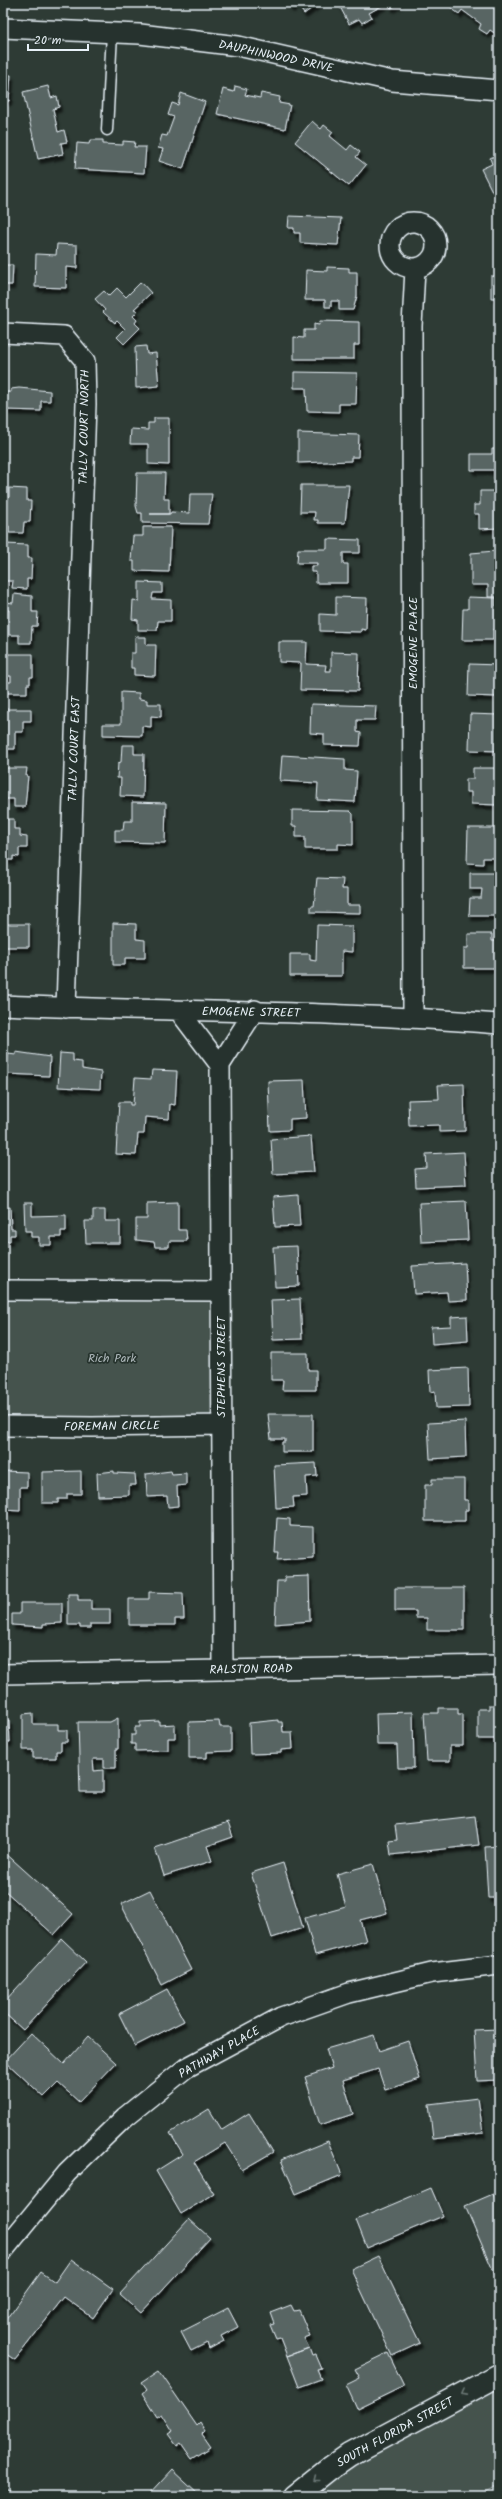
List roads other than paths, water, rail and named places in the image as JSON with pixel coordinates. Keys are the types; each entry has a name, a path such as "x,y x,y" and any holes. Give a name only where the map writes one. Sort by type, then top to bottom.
{"street":[{"name":"DAUPHINWOOD DRIVE","path":"3,28 112,33 238,46 392,81 499,90"},
{"name":"EMOGENE PLACE","path":"413,1016 412,326 415,269"},
{"name":"TALLY COURT NORTH","path":"3,333 64,336 85,361 86,404 82,491"},
{"name":"TALLY COURT EAST","path":"66,1008 82,491"},
{"name":"EMOGENE STREET","path":"3,1005 179,1011 255,1010 413,1016 499,1024"},
{"path":"179,1011 220,1065 255,1010"},
{"name":"STEPHENS STREET","path":"220,1065 223,1669"},
{"path":"3,1290 221,1291"},
{"name":"FOREMAN CIRCLE","path":"3,1426 92,1428 221,1424"},
{"name":"RALSTON ROAD","path":"3,1674 499,1665"},
{"name":"PATHWAY PLACE","path":"3,2251 67,2173 125,2117 186,2068 281,2017 349,1993 432,1973 499,1965"},
{"name":"SOUTH FLORIDA STREET","path":"295,2496 329,2468 349,2455 499,2375"}],"lane":[{"path":"107,130 112,33"}],"park label":[{"name":"Rich Park","path":"112,1358"}]}
